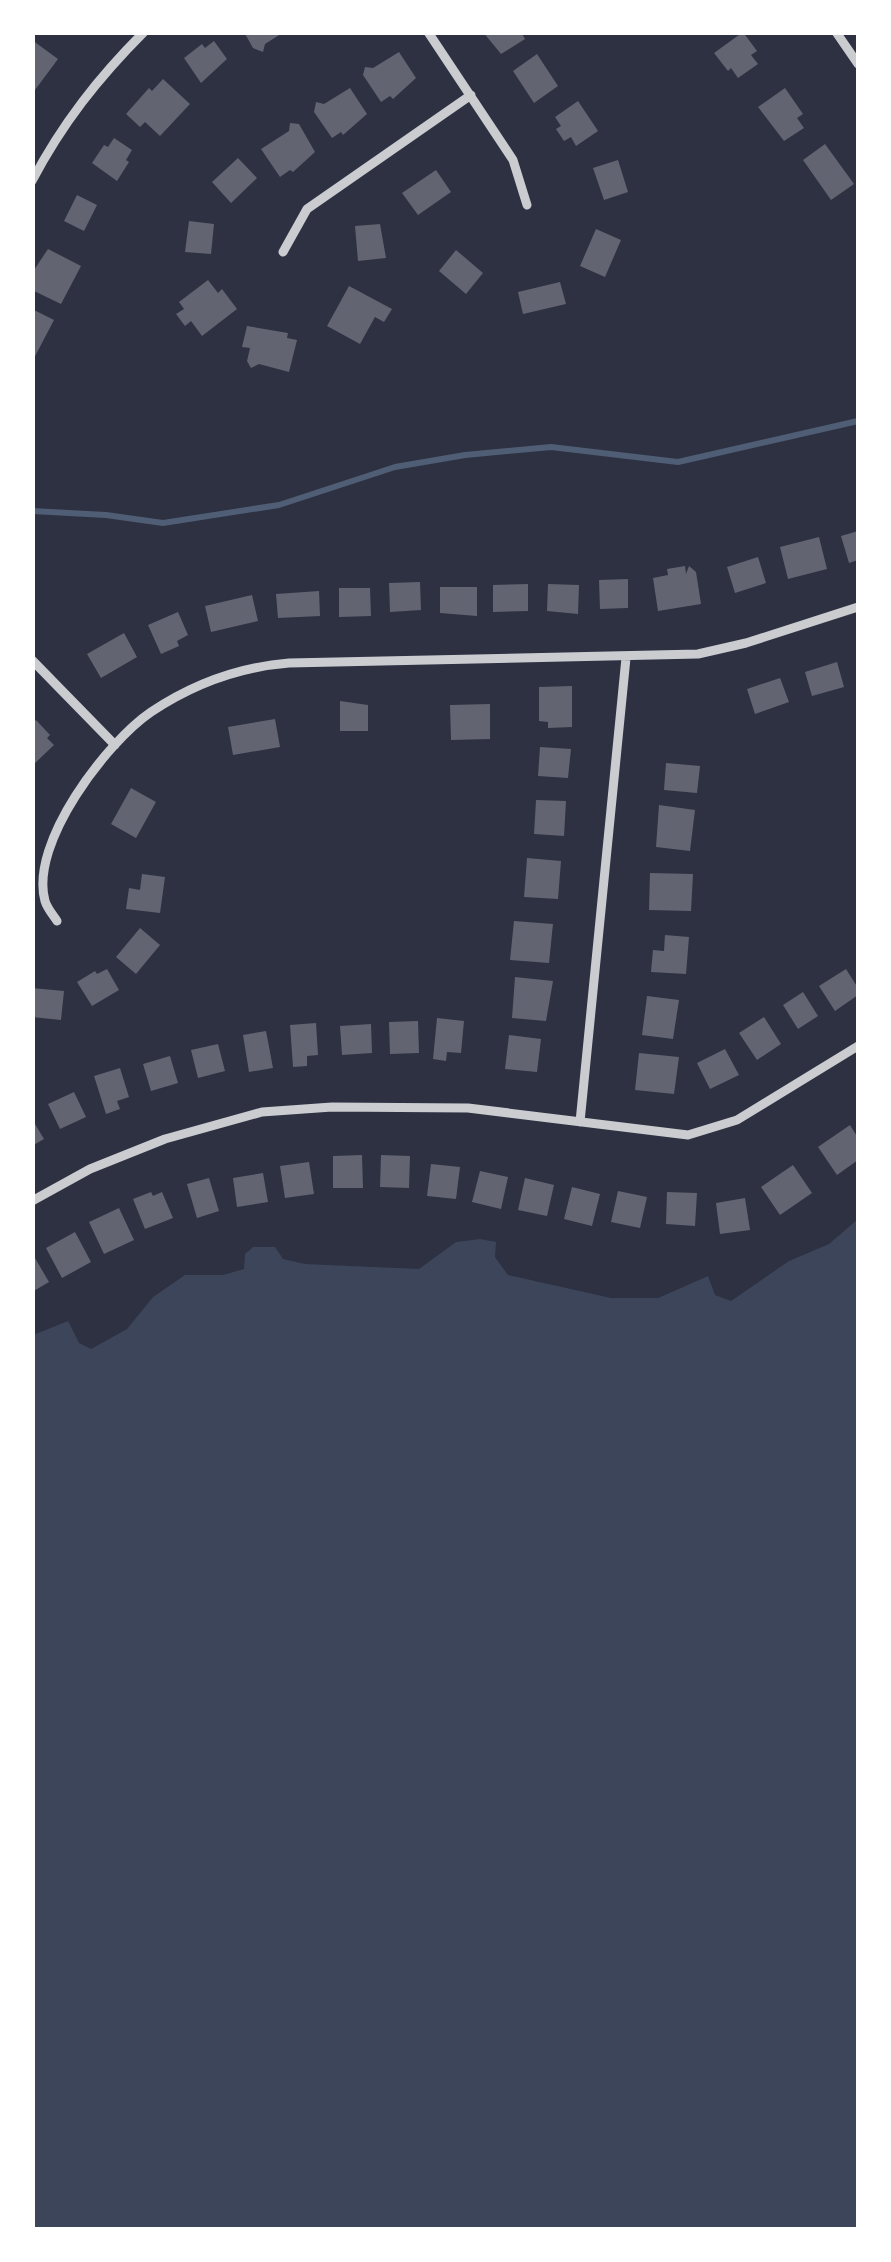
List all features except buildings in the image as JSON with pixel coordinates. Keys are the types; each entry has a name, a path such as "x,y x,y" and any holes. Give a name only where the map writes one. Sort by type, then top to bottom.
{"street":[{"path":"32,181 64,123 97,80 144,32"},
{"path":"428,32 513,160 527,205"},
{"path":"836,32 858,64"},
{"path":"282,252 307,209 470,95"},
{"path":"57,921 46,901 44,880 52,842 87,776 150,713 206,682 262,666 698,654 858,607"},
{"path":"580,1122 626,658"},
{"path":"32,660 115,744"},
{"path":"32,1201 90,1170 165,1140 262,1112 332,1107 468,1108 688,1135 737,1120 858,1046"}],"shaded area":[{"path":"858,1219 858,2229 33,2229 33,1335 68,1321 79,1343 91,1349 127,1329 153,1297 185,1275 223,1275 244,1269 245,1254 253,1247 275,1247 283,1259 305,1264 419,1269 456,1242 480,1239 496,1242 495,1257 508,1275 611,1298 658,1298 708,1276 715,1295 731,1301 789,1261 829,1244"}],"waterway":[{"path":"32,511 163,523 279,505 395,467 465,455 551,447 678,462 858,421"}]}
